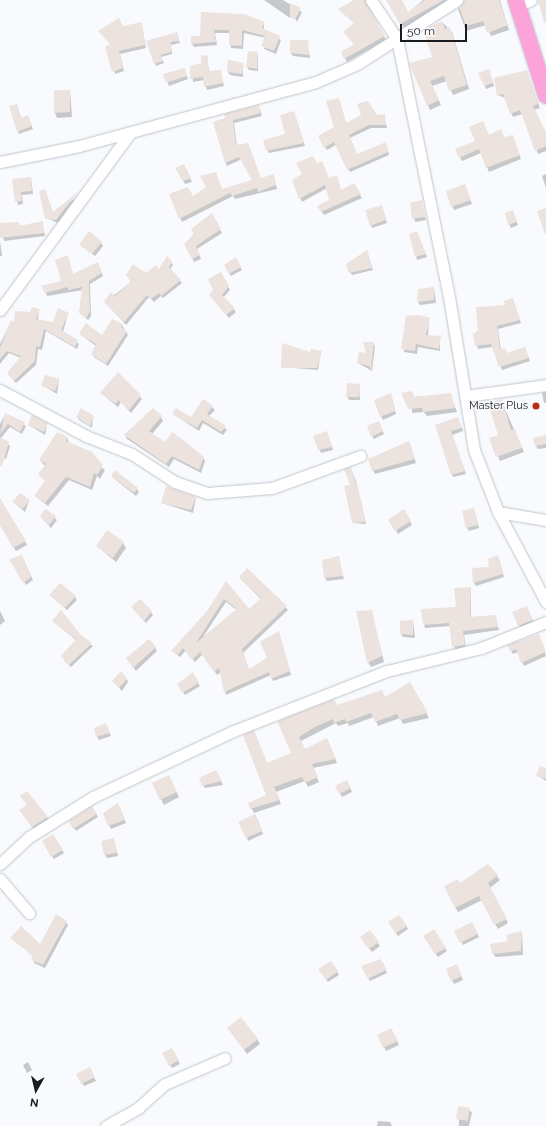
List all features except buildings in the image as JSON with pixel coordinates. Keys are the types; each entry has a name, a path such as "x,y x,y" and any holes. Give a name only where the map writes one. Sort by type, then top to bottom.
{"highway":[{"path":"522,2 546,95"}],"street":[{"path":"371,0 398,39 466,396 474,450 498,512 546,602"},
{"path":"0,162 130,133 316,82 357,64 457,0"},
{"path":"0,310 130,133"},
{"path":"466,396 546,385"},
{"path":"0,390 86,436 132,454 175,482 207,493 272,488 360,456"},
{"path":"498,512 546,520"},
{"path":"0,864 29,837 93,797 231,732 387,671 481,648 546,622"},
{"path":"0,879 30,913"},
{"path":"106,1126 138,1108 165,1084 225,1058"}],"place":[{"name":"Master Plus","path":"536,406"}]}
